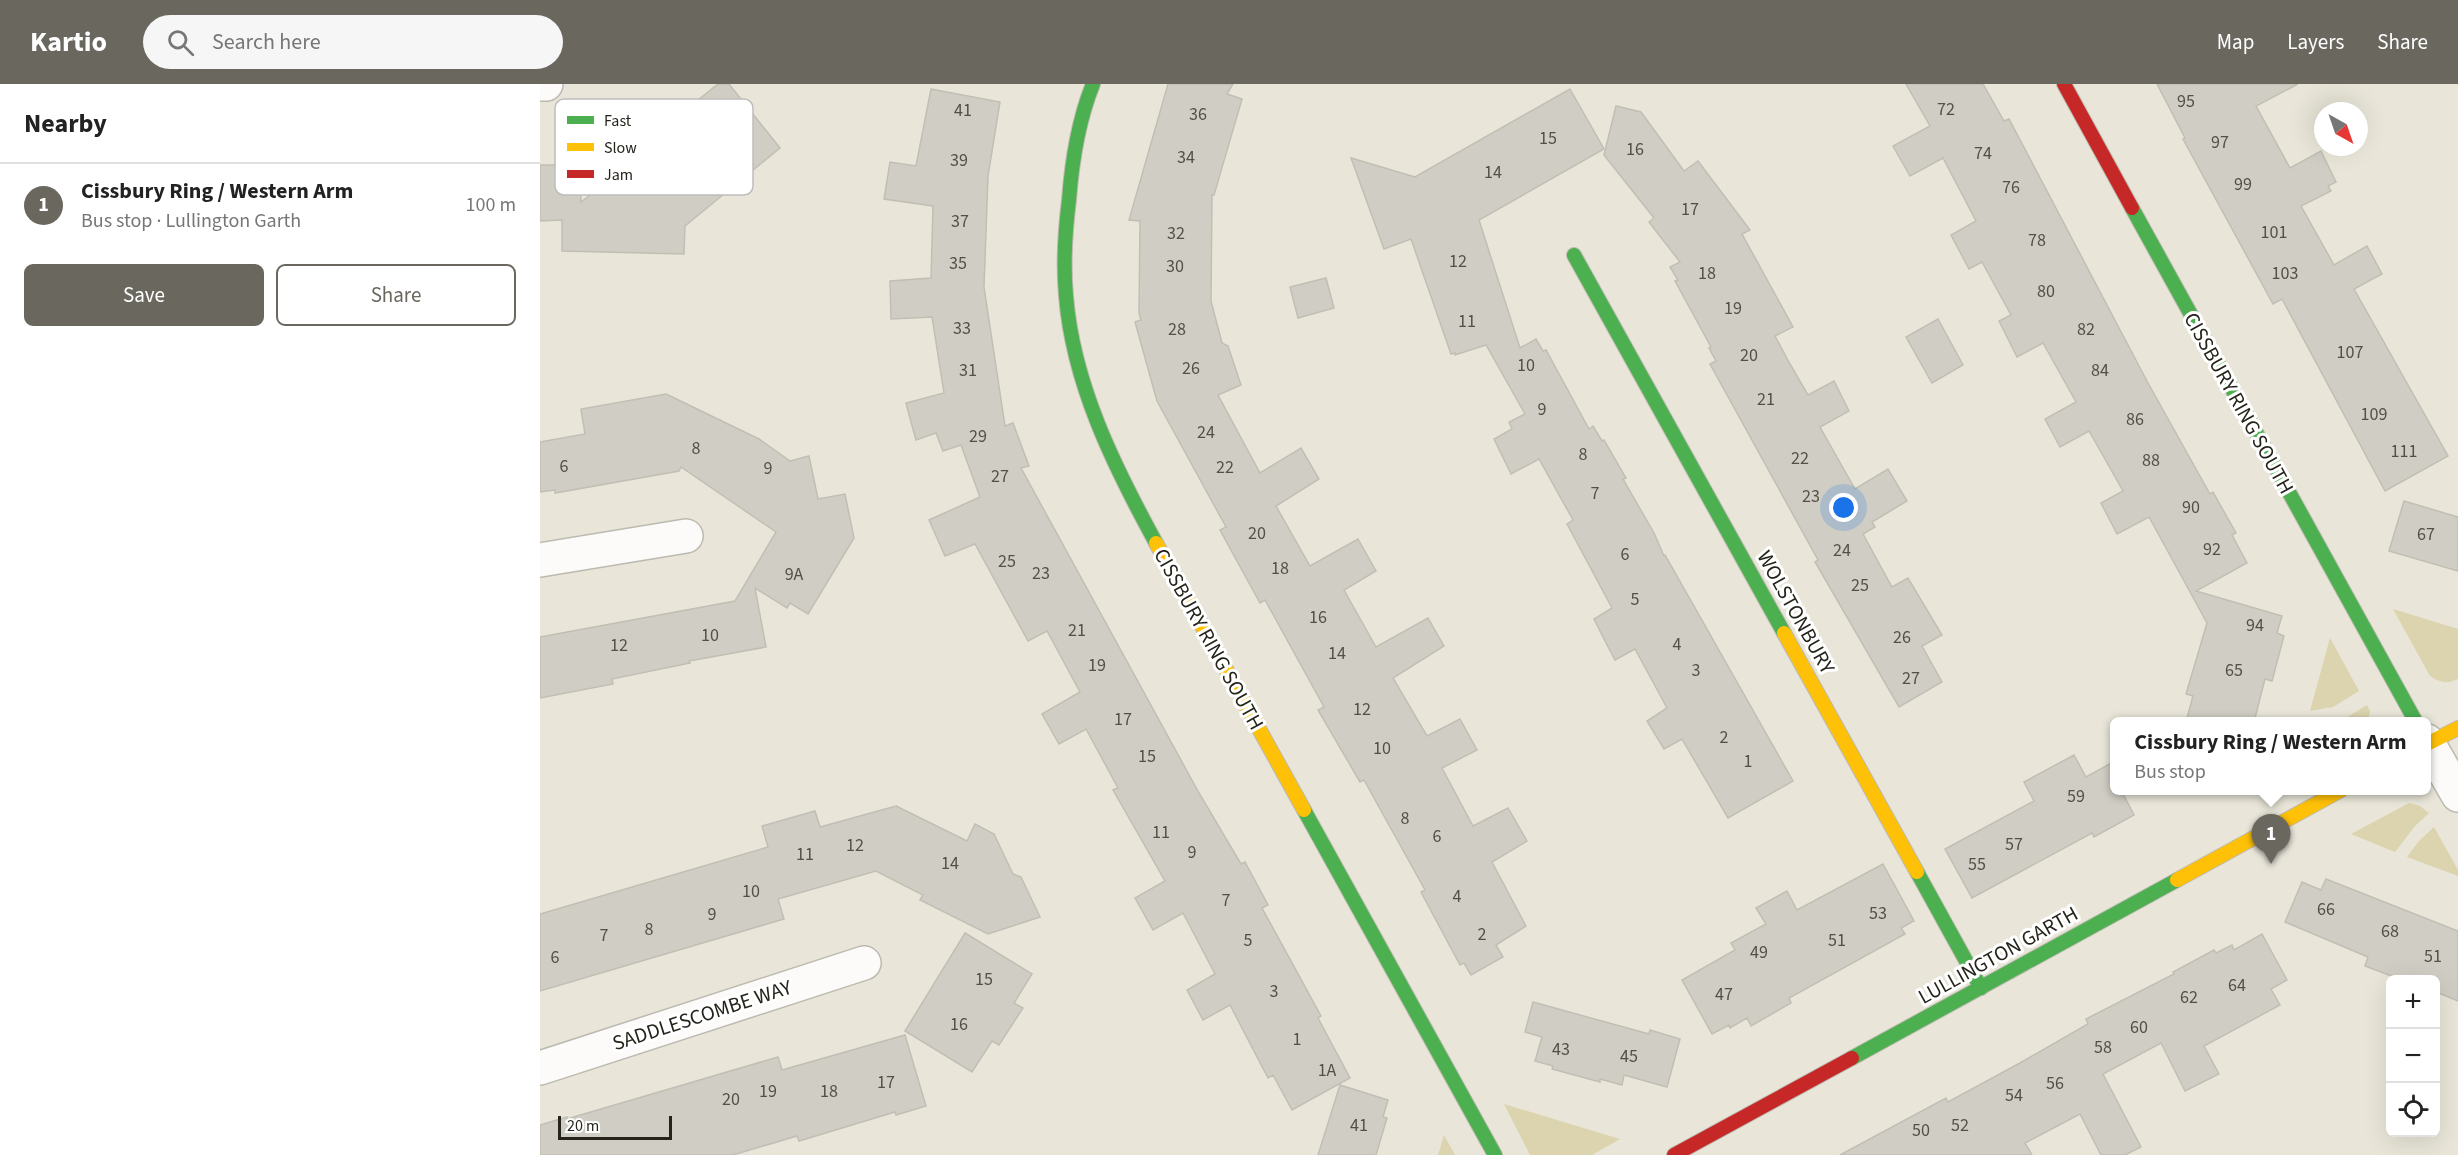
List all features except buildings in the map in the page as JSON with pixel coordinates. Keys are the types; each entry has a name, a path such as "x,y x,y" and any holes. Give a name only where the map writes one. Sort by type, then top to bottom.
{"street":[{"path":"540,84 546,84"},
{"name":"CISSBURY RING SOUTH","path":"1093,84 1083,105 1070,176 1064,246 1068,312 1079,371 1092,409 1107,448 1135,505 1495,1155"},
{"name":"CISSBURY RING SOUTH","path":"2064,84 2414,717"},
{"name":"WOLSTONBURY","path":"1574,255 1981,988"},
{"path":"540,560 686,536"},
{"path":"2431,735 2458,728"},
{"path":"2431,748 2458,795"},
{"name":"LULLINGTON GARTH","path":"1674,1155 2333,795"},
{"name":"SADDLESCOMBE WAY","path":"540,1068 864,963"}],"shaded area":[{"path":"2393,609 2458,629 2458,679 2444,682 2430,676"},
{"path":"2330,638 2359,691 2333,707 2310,711"},
{"path":"2367,705 2370,711 2369,717 2348,717"},
{"path":"2409,803 2420,806 2429,813 2415,826 2395,852 2351,834"},
{"path":"2434,827 2458,870 2458,876 2407,857"},
{"path":"1504,1104 1620,1139 1592,1155 1530,1155"},
{"path":"1444,1135 1455,1155 1438,1155"}],"traffic: fast":[{"path":"1093,84 1076,141 1066,224 1065,272 1070,329 1086,393 1098,424 1125,484 1156,543"},
{"path":"2132,208 2413,717"},
{"path":"1574,255 1784,633"},
{"path":"1304,810 1495,1155"},
{"path":"1917,872 1981,988"},
{"path":"1852,1058 2177,880"}],"traffic: slow":[{"path":"1156,543 1304,810"},
{"path":"1784,633 1917,872"},
{"path":"2431,742 2458,728"},
{"path":"2177,880 2332,795"}],"traffic: jam":[{"path":"2064,84 2132,208"},
{"path":"1674,1155 1852,1058"}],"place":[{"name":"Cissbury Ring / Western Arm","path":"2271,864"}]}
